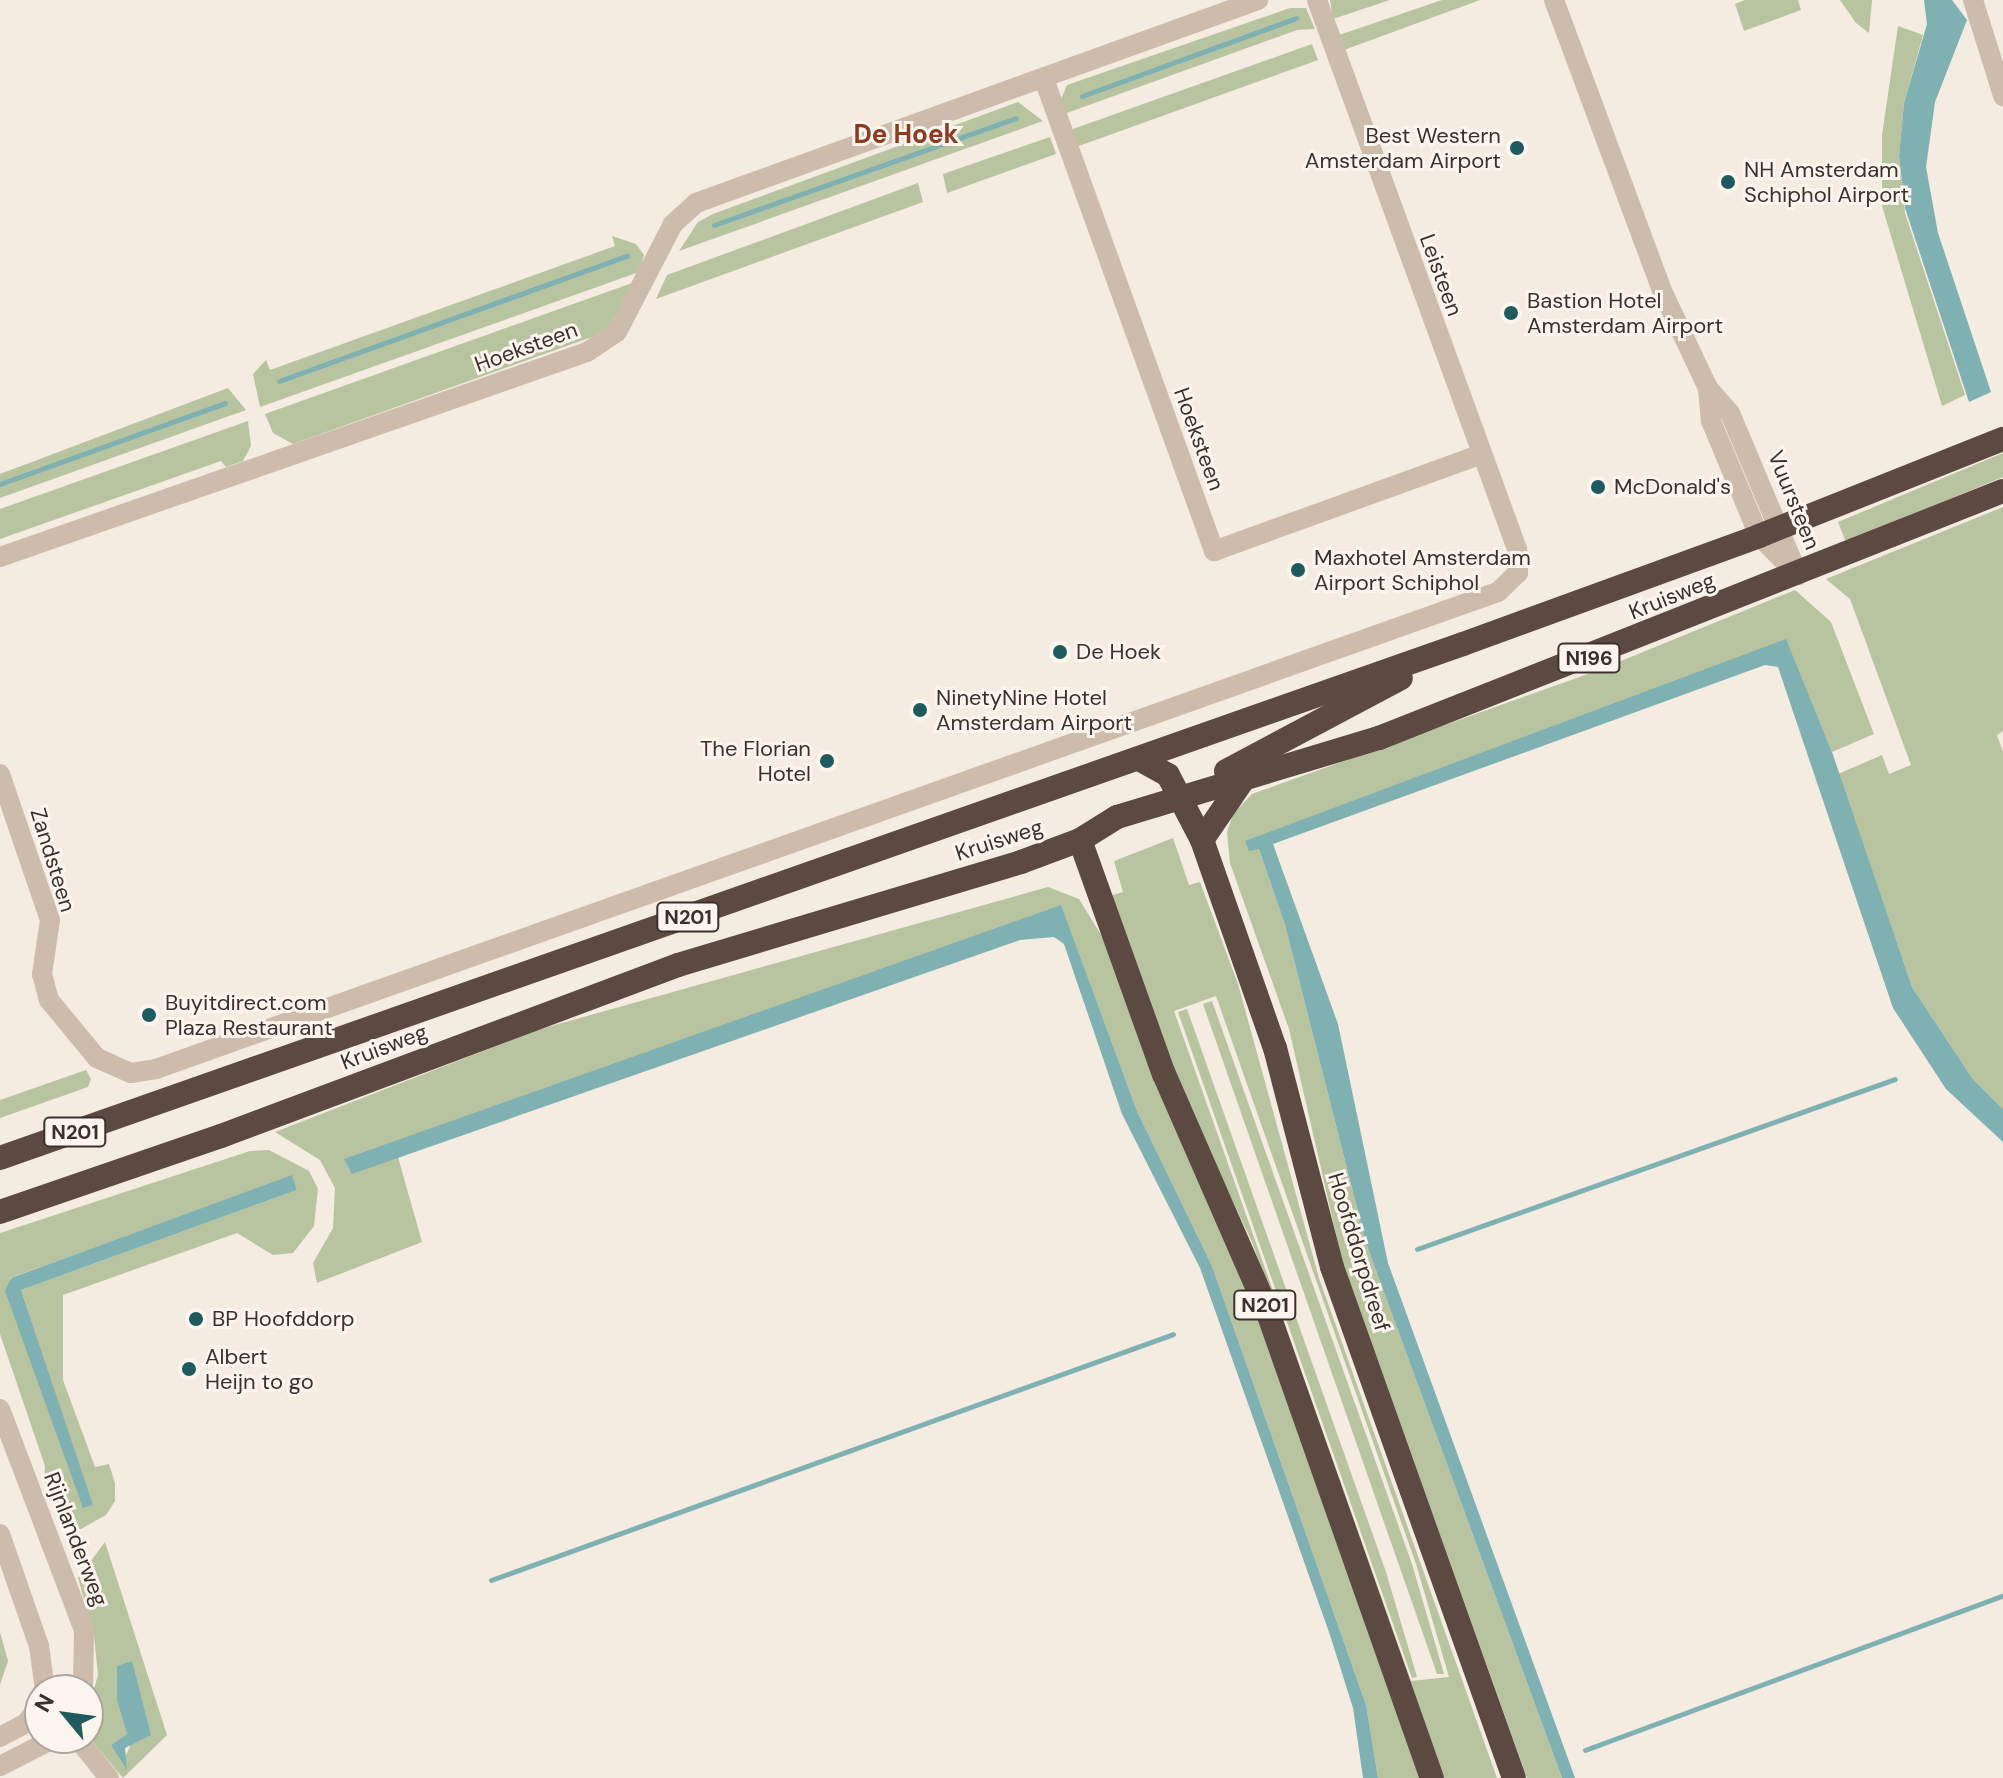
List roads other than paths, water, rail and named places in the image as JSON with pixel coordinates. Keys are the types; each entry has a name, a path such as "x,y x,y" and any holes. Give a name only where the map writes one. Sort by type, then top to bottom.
{"highway":[{"name":"Kruisweg","path":"0,1158 1463,644 1770,532 2003,439"},
{"name":"Kruisweg","path":"0,1212 221,1136 678,965 1021,862 1080,840 1117,817 1180,795 1379,738 1798,575 2003,491"},
{"name":"N196","path":"1180,795 1463,644"},
{"name":"Hoofddorpdreef","path":"1139,759 1159,766 1180,795 1202,840 1275,1048 1332,1267 1514,1778"},
{"path":"1202,840 1245,777"},
{"name":"N201","path":"1080,840 1164,1074 1267,1310 1432,1778"}],"street":[{"name":"Hoeksteen","path":"0,557 587,352 617,332 673,224 696,203 1258,0"},
{"name":"Leisteen","path":"122,1072 156,1069 1498,592 1514,579 1520,566 1317,0"},
{"name":"Vuursteen","path":"1554,0 1664,295 1708,388 1730,413 1770,532 1798,575"},
{"path":"1973,0 2003,96"},
{"name":"Hoeksteen","path":"1044,79 1214,551 1479,455"},
{"name":"Zandsteen","path":"0,774 50,920 42,974 49,1000 97,1058 122,1072"},
{"name":"Rijnlanderweg","path":"0,1409 84,1630 83,1674"},
{"path":"0,1534 39,1646 43,1674"},
{"path":"0,1737 24,1724"},
{"path":"0,1766 24,1754"},
{"path":"90,1754 109,1778"}],"water":[{"path":"1924,0 1952,0 1967,20 1935,102 1926,167 1938,233 1991,392 1969,402 1905,208 1899,156 1904,103 1927,24"},
{"path":"1786,639 1832,752 1912,987 1972,1078 2003,1109 2003,1142 1946,1089 1893,1008 1778,667 1765,665 1273,844 1338,1024 1388,1263 1575,1778 1562,1778 1366,1243 1285,925 1259,849 1249,851 1245,841"},
{"path":"1061,905 1137,1111 1212,1266 1366,1705 1378,1778 1363,1778 1353,1708 1330,1635 1200,1268 1122,1114 1064,944 1054,937 1020,940 352,1174 344,1159"},
{"path":"292,1175 297,1190 21,1290 93,1505 83,1508 5,1291 11,1278"},
{"path":"132,1661 151,1735 125,1748 127,1770 111,1745 127,1734 117,1701 117,1666"}],"waterway":[{"path":"1082,96 1296,18"},
{"path":"714,225 1016,118"},
{"path":"279,381 627,256"},
{"path":"0,484 225,403"},
{"path":"1417,1249 1895,1079"},
{"path":"491,1580 1173,1334"},
{"path":"1585,1750 2003,1595"}],"place":[{"name":"Best Western Amsterdam Airport","path":"1517,148"},
{"name":"NH Amsterdam Schiphol Airport","path":"1728,182"},
{"name":"Bastion Hotel Amsterdam Airport","path":"1511,313"},
{"name":"McDonald's","path":"1598,487"},
{"name":"Maxhotel Amsterdam Airport Schiphol","path":"1298,570"},
{"name":"De Hoek","path":"1060,652"},
{"name":"NinetyNine Hotel Amsterdam Airport","path":"920,710"},
{"name":"The Florian Hotel","path":"827,761"},
{"name":"Buyitdirect.com Plaza Restaurant","path":"149,1015"},
{"name":"BP Hoofddorp","path":"196,1319"},
{"name":"Albert Heijn to go","path":"189,1369"}],"district":[{"name":"De Hoek","path":"906,135"}]}
